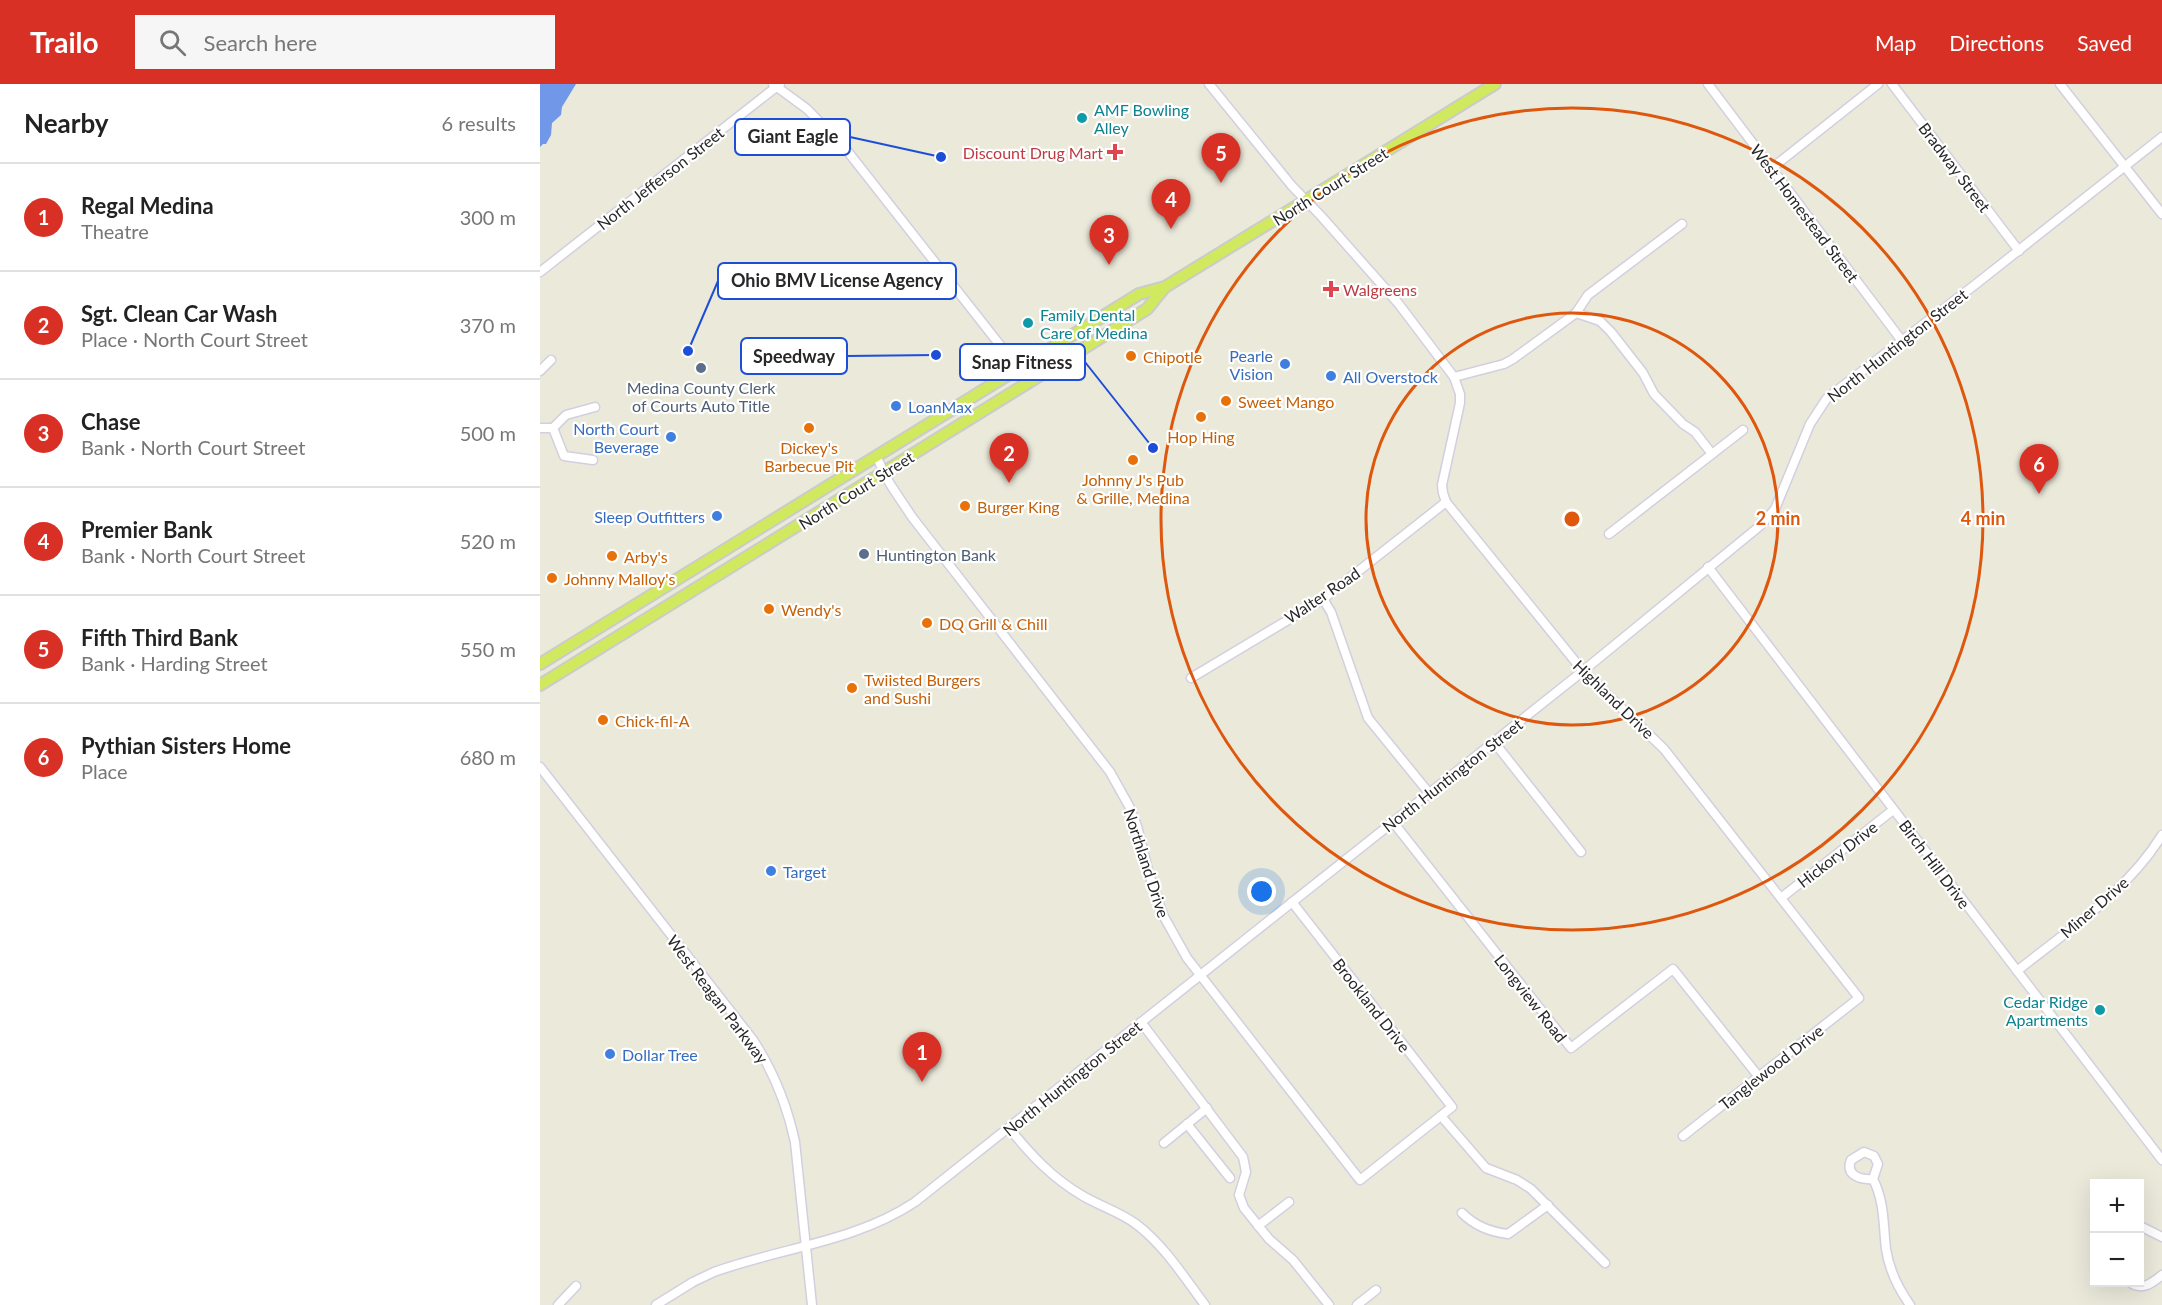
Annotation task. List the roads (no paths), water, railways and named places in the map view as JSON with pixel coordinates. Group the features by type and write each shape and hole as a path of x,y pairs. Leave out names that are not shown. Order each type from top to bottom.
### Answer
{"main road":[{"name":"North Court Street","path":"540,664 1139,294 1165,287 1495,84"},
{"name":"North Court Street","path":"540,685 1147,309 1165,287"}],"street":[{"path":"1209,84 1305,201 1398,303 1454,377 1460,394 1442,485 1446,502"},
{"name":"West Homestead Street","path":"1708,84 1902,341"},
{"path":"1772,168 1878,84"},
{"name":"Bradway Street","path":"1892,84 2019,250"},
{"path":"2060,84 2162,214"},
{"path":"777,85 807,109 844,148 1018,368"},
{"name":"North Jefferson Street","path":"540,272 777,85"},
{"name":"North Huntington Street","path":"656,1305 714,1272 865,1228 897,1214 1009,1128 1583,671 1761,525 1775,509 1810,424 1827,398 2162,137"},
{"path":"1454,377 1504,364 1513,359 1576,312 1588,295 1682,224"},
{"path":"1576,312 1600,321 1611,332 1643,373 1654,394 1683,424 1695,432 1712,454"},
{"path":"540,371 551,360"},
{"path":"540,428 554,428 566,415 595,407"},
{"path":"554,428 564,456 593,460"},
{"path":"1609,534 1743,430"},
{"name":"Northland Drive","path":"876,456 912,517 1115,781 1137,826 1149,874 1163,915 1175,939 1200,975 1360,1180 1442,1116"},
{"name":"Walter Road","path":"1191,678 1323,599 1446,502"},
{"name":"Highland Drive","path":"1446,502 1583,671 1616,705 1657,741 1859,998"},
{"name":"Birch Hill Drive","path":"1708,567 2162,1160"},
{"path":"1323,599 1331,612 1368,718 1429,793"},
{"path":"1494,742 1581,852"},
{"name":"West Reagan Parkway","path":"540,767 764,1056 790,1119 795,1143 812,1305"},
{"name":"Hickory Drive","path":"1781,898 1893,810"},
{"name":"Longview Road","path":"1393,822 1571,1048 1673,969 1759,1077"},
{"name":"Miner Drive","path":"2017,971 2118,889 2142,863 2162,835"},
{"name":"Brookland Drive","path":"1292,902 1452,1107 1442,1116"},
{"name":"Tanglewood Drive","path":"1683,1136 1859,998"},
{"path":"1141,1022 1243,1157 1246,1172 1240,1189 1240,1201 1258,1226 1276,1247 1293,1260 1329,1305"},
{"path":"1164,1143 1207,1108"},
{"path":"1442,1116 1486,1168 1517,1180 1531,1190 1605,1263"},
{"path":"1187,1124 1230,1178"},
{"path":"1009,1128 1034,1158 1066,1185 1084,1197 1119,1213 1148,1234 1205,1305"},
{"path":"1873,1179 1882,1204 1889,1262 1894,1279 1910,1305"},
{"path":"1258,1226 1289,1202"},
{"path":"1462,1213 1486,1230 1508,1234 1548,1205"},
{"path":"2144,1228 2162,1237"},
{"path":"2144,1286 2162,1275"},
{"path":"558,1305 576,1286"},
{"path":"1357,1305 1376,1290"}],"water":[{"path":"540,84 576,84 562,107 561,115 552,123 551,135 546,144 540,147"}],"place":[{"name":"AMF Bowling Alley","path":"1082,118"},
{"name":"Discount Drug Mart","path":"1115,152"},
{"name":"Giant Eagle","path":"941,157"},
{"name":"Fifth Third Bank","path":"1221,183"},
{"name":"Premier Bank","path":"1171,229"},
{"name":"Chase","path":"1109,265"},
{"name":"Walgreens","path":"1331,289"},
{"name":"Family Dental Care of Medina","path":"1028,323"},
{"name":"Ohio BMV License Agency","path":"688,351"},
{"name":"Speedway","path":"936,355"},
{"name":"Chipotle","path":"1131,356"},
{"name":"Pearle Vision","path":"1285,364"},
{"name":"Medina County Clerk of Courts Auto Title","path":"701,368"},
{"name":"All Overstock","path":"1331,376"},
{"name":"Sweet Mango","path":"1226,401"},
{"name":"LoanMax","path":"896,406"},
{"name":"Hop Hing","path":"1201,417"},
{"name":"Dickey's Barbecue Pit","path":"809,428"},
{"name":"North Court Beverage","path":"671,437"},
{"name":"Snap Fitness","path":"1153,448"},
{"name":"Johnny J's Pub & Grille, Medina","path":"1133,460"},
{"name":"Sgt. Clean Car Wash","path":"1009,483"},
{"name":"Pythian Sisters Home","path":"2039,494"},
{"name":"Burger King","path":"965,506"},
{"name":"Sleep Outfitters","path":"717,516"},
{"name":"Huntington Bank","path":"864,554"},
{"name":"Arby's","path":"612,556"},
{"name":"Johnny Malloy's","path":"552,578"},
{"name":"Wendy's","path":"769,609"},
{"name":"DQ Grill & Chill","path":"927,623"},
{"name":"Twiisted Burgers and Sushi","path":"852,688"},
{"name":"Chick-fil-A","path":"603,720"},
{"name":"Target","path":"771,871"},
{"name":"Cedar Ridge Apartments","path":"2100,1010"},
{"name":"Dollar Tree","path":"610,1054"},
{"name":"Regal Medina","path":"922,1082"}]}
